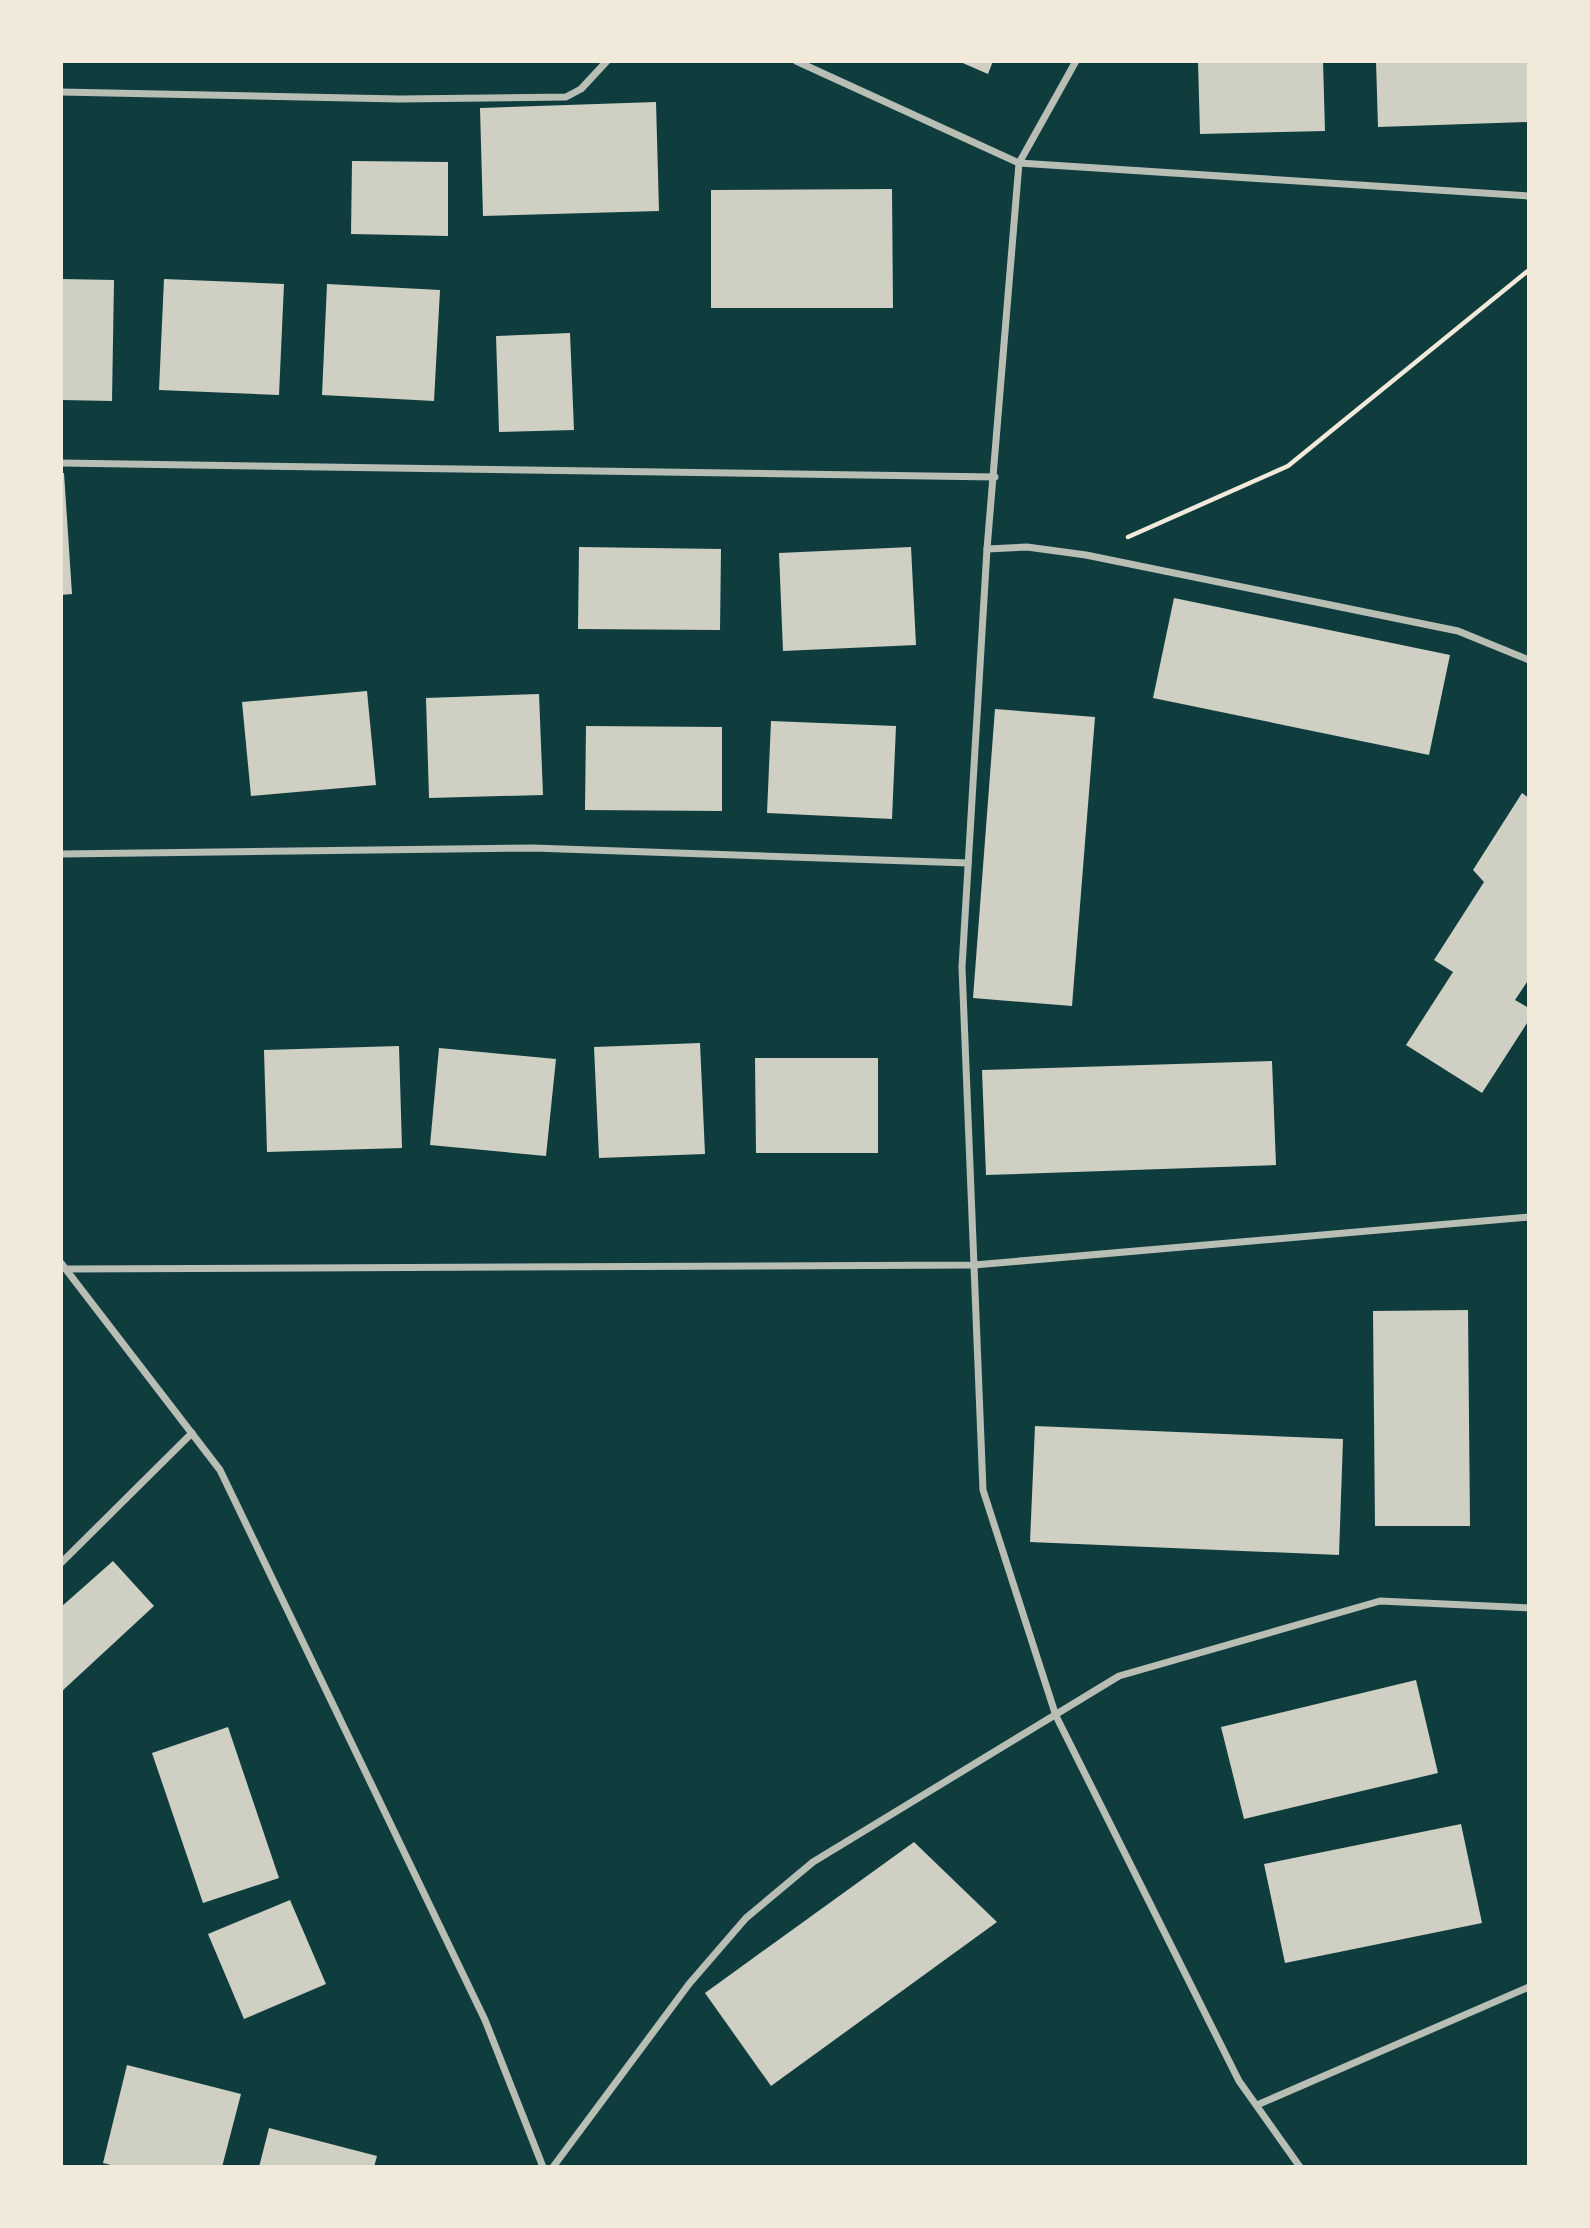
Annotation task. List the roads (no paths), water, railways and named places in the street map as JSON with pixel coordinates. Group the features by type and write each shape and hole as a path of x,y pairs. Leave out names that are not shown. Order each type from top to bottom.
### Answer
{"street":[{"path":"61,92 399,99 566,97 581,89 607,61"},
{"path":"796,61 1019,163 1529,196"},
{"path":"1076,61 1019,163 987,549 962,967 983,1490 1056,1716 1239,2081 1300,2167"},
{"path":"61,463 995,477"},
{"path":"987,549 1027,547 1086,555 1458,631 1529,660"},
{"path":"61,854 533,848 968,863"},
{"path":"64,1266 974,1265 1529,1217"},
{"path":"64,1266 220,1470 479,2007 543,2167"},
{"path":"61,1563 192,1433"},
{"path":"553,2167 689,1984 746,1918 813,1862 1119,1676 1380,1601 1529,1608"},
{"path":"1256,2105 1529,1987"}]}
